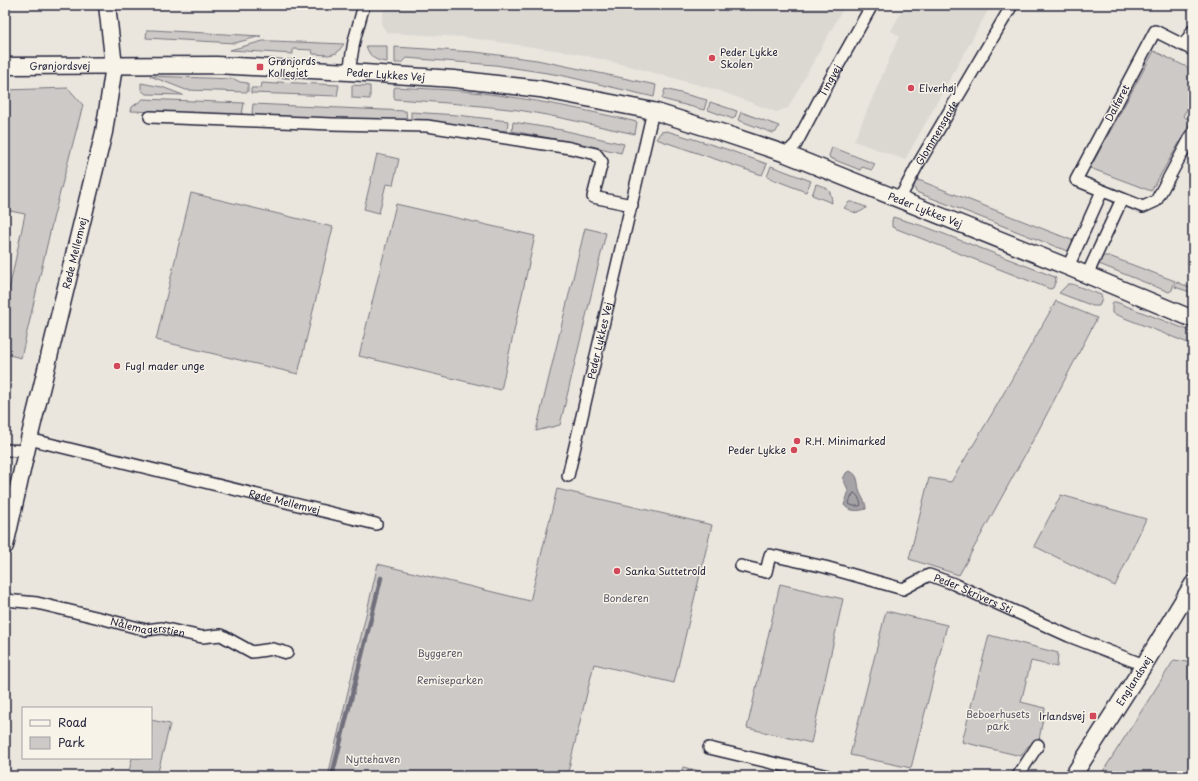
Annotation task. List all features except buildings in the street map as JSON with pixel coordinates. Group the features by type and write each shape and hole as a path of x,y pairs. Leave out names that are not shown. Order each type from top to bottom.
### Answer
{"street":[{"name":"Røde Mellemvej","path":"5,546 104,132 114,66 107,5"},
{"path":"349,72 354,41 364,5"},
{"name":"Tingvej","path":"786,154 796,144 872,5"},
{"name":"Glommensgade","path":"899,200 921,159 1012,5"},
{"name":"Dalføret","path":"1193,30 1189,48 1155,31 1076,180 1143,207 1156,201 1193,134"},
{"name":"Peder Lykkes Vej","path":"114,66 216,65 454,79 540,89 653,112 786,154 1088,275 1193,319"},
{"name":"Grønjordsvej","path":"5,66 114,66"},
{"name":"Peder Lykkes Vej","path":"568,476 653,112"},
{"path":"150,117 427,126 570,148 596,154 602,162 593,197 632,205"},
{"path":"1068,267 1102,191"},
{"path":"1088,275 1122,199"},
{"name":"Røde Mellemvej","path":"28,445 376,524"},
{"path":"5,450 28,445"},
{"name":"Peder Skrivers Sti","path":"741,566 766,572 770,555 832,569 902,589 929,575 954,584 1069,636 1144,665"},
{"name":"Englandsvej","path":"1073,776 1144,665 1193,584"},
{"name":"Nålemagerstien","path":"5,600 37,603 146,630 162,628 202,637 221,635 252,652 273,650 287,653"},
{"path":"1018,776 1038,745"},
{"path":"709,748 828,776"}],"shaded area":[{"name":"Peder Lykke Skolen","path":"385,5 845,5 788,108 776,112 720,91 629,66 574,53 462,37 387,33 381,24"},
{"name":"Elverhøj","path":"905,5 991,5 905,160 854,141 899,36 891,31"}],"green space":[{"path":"147,30 261,36 235,43 146,38"},
{"path":"263,41 344,44 337,53 329,55 313,54 312,50 293,49 293,54 230,50"},
{"path":"366,46 387,46 387,62 379,61 374,58 369,53"},
{"path":"395,47 475,52 537,60 656,85 654,97 560,75 495,65 406,58 401,63 395,63"},
{"path":"1154,51 1193,70 1193,98 1183,116 1192,121 1151,191 1090,168"},
{"path":"150,76 234,79 240,82 248,83 248,92 186,90"},
{"path":"277,82 339,85 337,96 251,93 251,88 261,88 262,83 277,84"},
{"path":"141,83 162,87 183,95 146,94 141,90"},
{"path":"352,85 370,86 370,99 352,98"},
{"path":"395,87 470,92 520,98 559,105 637,122 635,134 518,110 395,99"},
{"path":"68,88 83,105 53,219 21,358 5,354 5,309 25,214 5,210 5,90"},
{"path":"665,89 707,100 704,110 662,99"},
{"path":"143,99 244,103 242,115 131,111 132,107"},
{"path":"710,102 737,111 735,117 733,119 708,110"},
{"path":"253,104 406,111 407,122 256,116 252,113"},
{"path":"411,112 457,115 508,121 507,131 411,121"},
{"path":"741,112 779,126 776,132 773,133 738,120"},
{"path":"513,122 562,130 624,144 621,153 512,131"},
{"path":"667,131 726,149 767,164 762,175 656,139 661,132"},
{"path":"832,147 875,164 872,170 862,167 860,170 830,158 829,156"},
{"path":"377,154 399,159 393,185 386,184 379,213 364,209"},
{"path":"771,166 811,181 806,192 767,177"},
{"path":"916,180 1074,241 1071,248 1067,251 916,192 914,187"},
{"path":"816,184 830,192 832,203 812,195"},
{"path":"191,193 333,227 298,374 156,340"},
{"path":"849,202 866,208 857,213 853,212 844,208"},
{"path":"396,204 535,236 501,390 359,356"},
{"path":"893,217 926,227 1055,277 1056,280 1053,288 1050,289 892,227"},
{"path":"585,228 606,233 560,425 536,431"},
{"path":"1100,256 1109,256 1175,281 1172,290 1169,292 1099,264"},
{"path":"1177,282 1193,289 1193,301 1191,300 1192,298 1188,297 1190,292 1175,287"},
{"path":"1068,284 1072,284 1101,295 1102,298 1099,306 1093,306 1059,293"},
{"path":"1056,301 1097,318 1038,431 959,575 909,559 929,478 951,482 993,412"},
{"path":"1113,302 1193,332 1193,345 1112,313"},
{"name":"Remiseparken","path":"557,489 712,525 674,683 594,664 567,776 328,776 378,564 530,601"},
{"path":"1061,495 1146,519 1115,586 1034,546"},
{"path":"780,584 843,599 811,743 747,728"},
{"path":"886,611 947,625 911,768 850,755"},
{"name":"Beboerhusets park","path":"989,635 1058,653 1057,667 1031,661 1021,702 1045,708 1038,745 1028,746 1021,756 962,742"},
{"path":"1174,660 1193,663 1193,776 1100,776"},
{"path":"152,720 170,724 157,776 128,776 132,759 152,759"},
{"path":"683,767 720,776 680,776"}],"water":[{"path":"849,471 853,472 857,477 860,493 866,509 851,510 844,505 848,492 843,479"}],"waterway":[{"path":"332,776 381,578"}],"place":[{"name":"Peder Lykke Skolen","path":"712,58"},
{"name":"Grønjords Kollegiet","path":"260,67"},
{"name":"Elverhøj","path":"911,88"},
{"name":"Fugl mader unge","path":"117,366"},
{"name":"R.H. Minimarked","path":"797,441"},
{"name":"Peder Lykke","path":"794,450"},
{"name":"Sanka Suttetrold","path":"617,571"},
{"name":"Irlandsvej","path":"1093,716"}],"park label":[{"name":"Bonderen","path":"626,598"},
{"name":"Byggeren","path":"440,653"},
{"name":"Nyttehaven","path":"373,759"}]}
